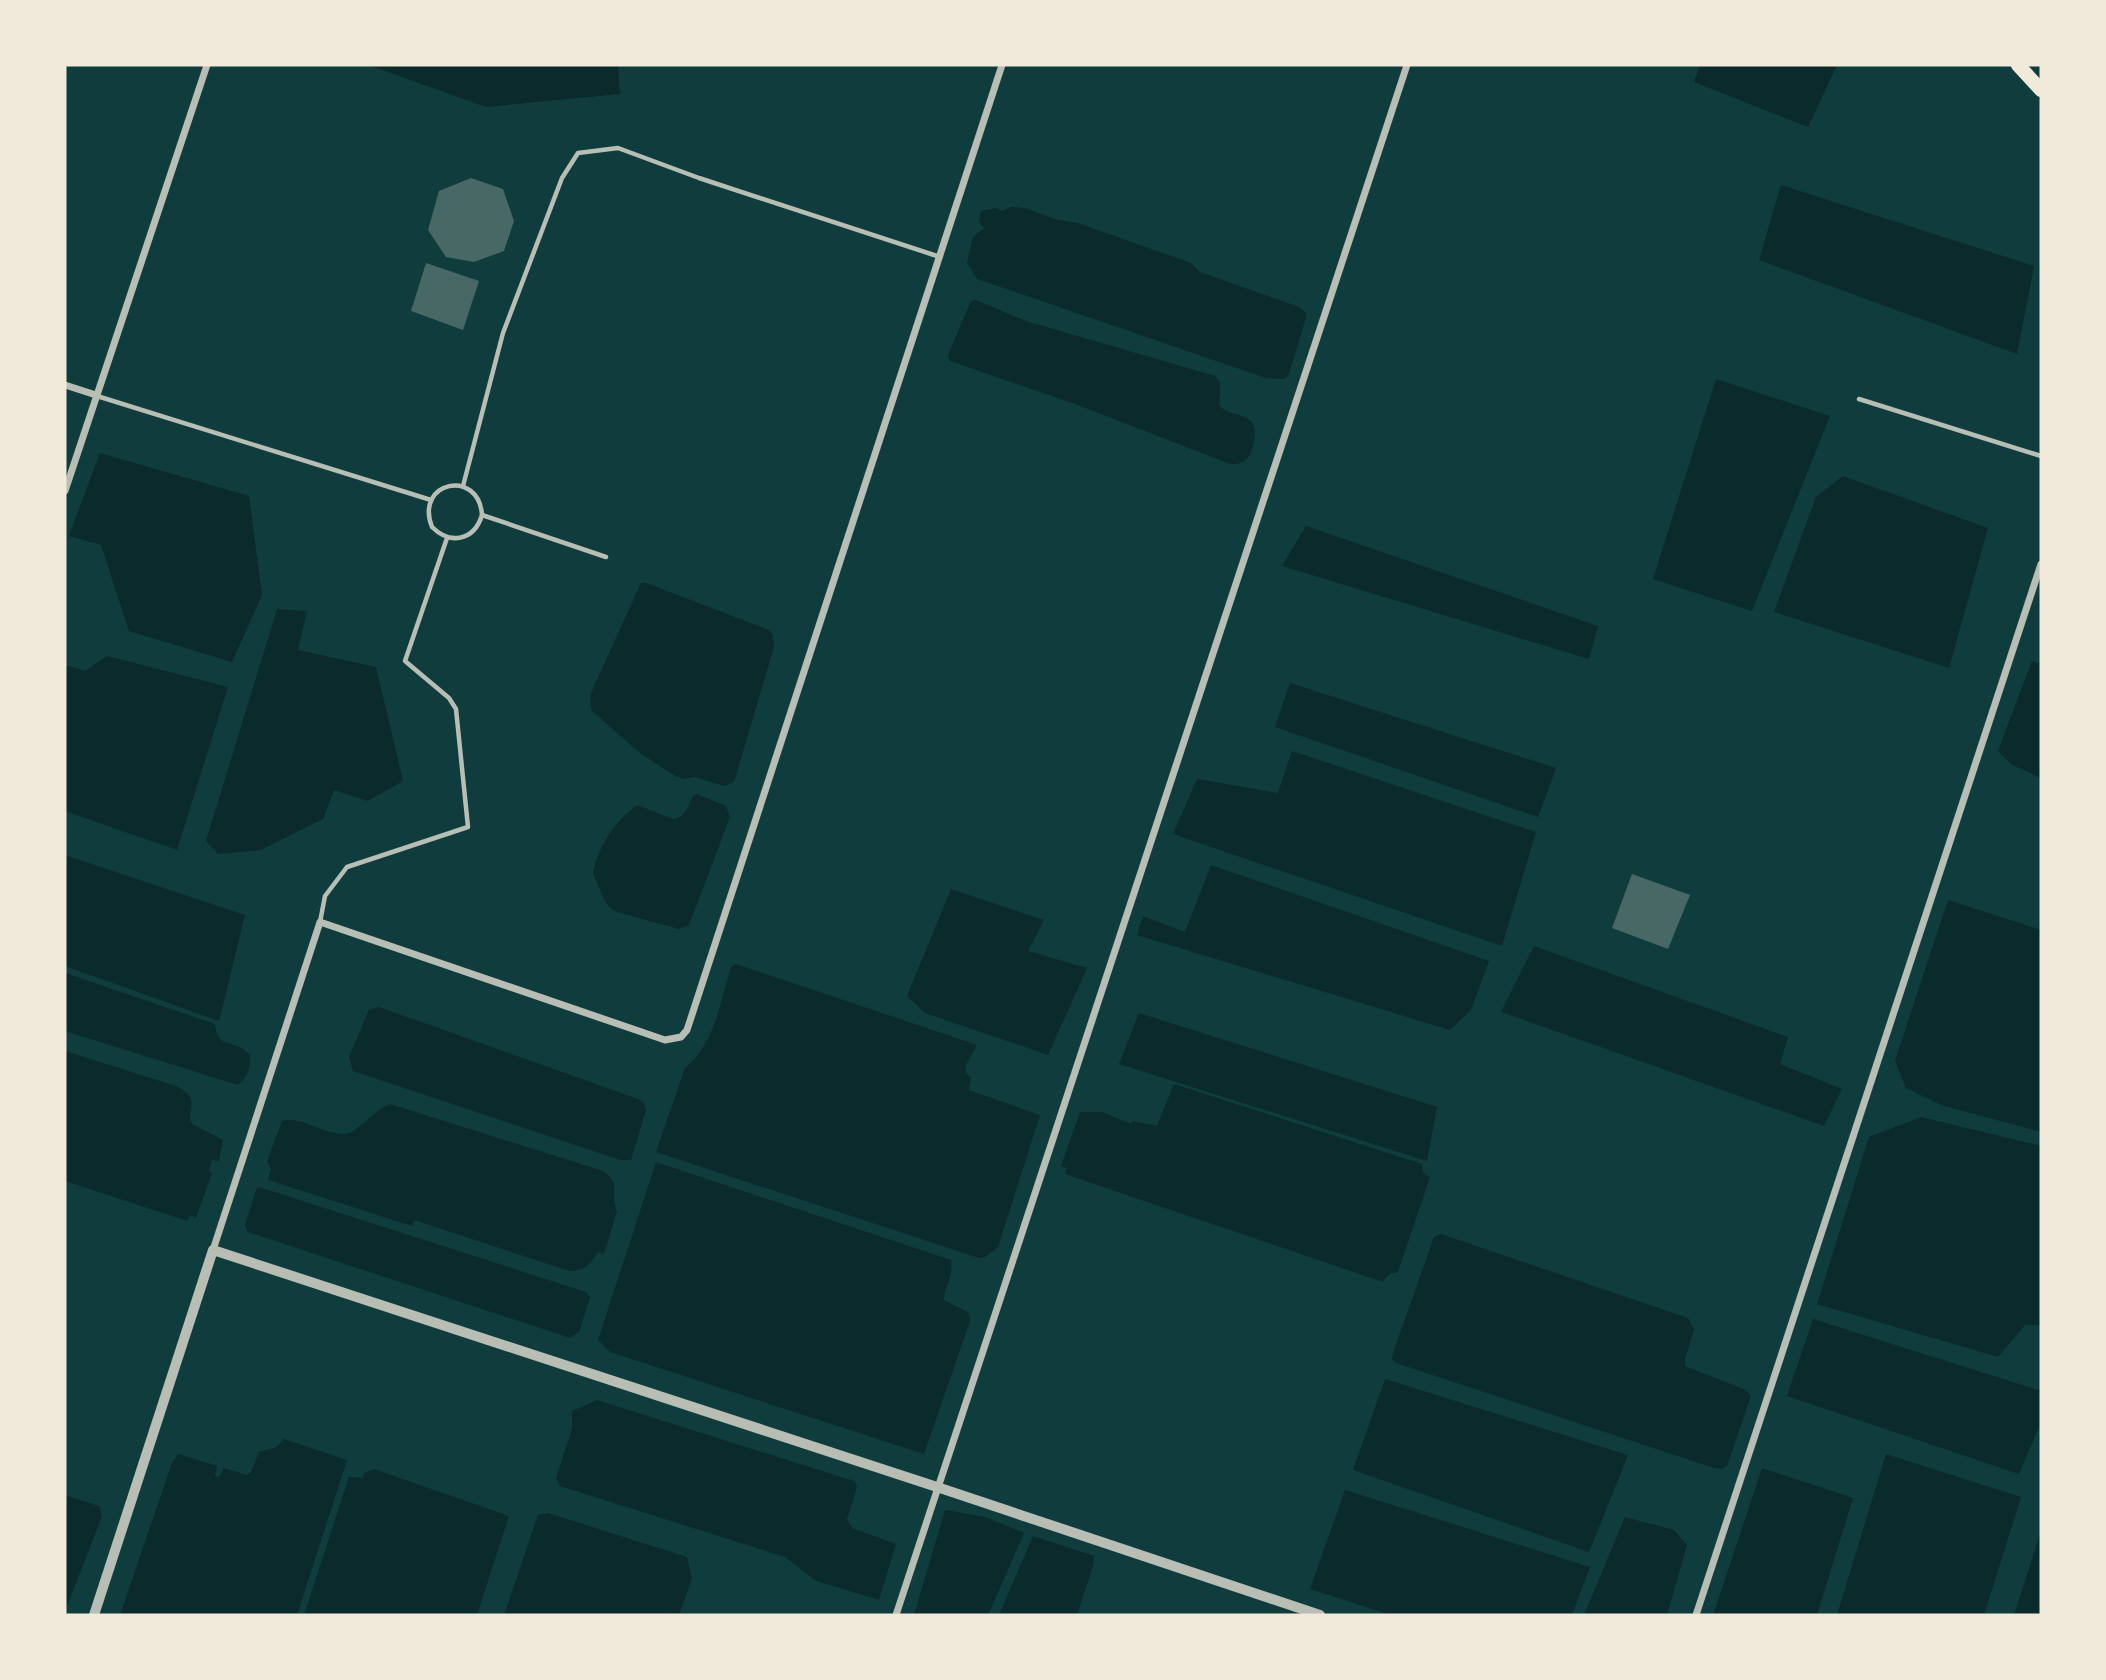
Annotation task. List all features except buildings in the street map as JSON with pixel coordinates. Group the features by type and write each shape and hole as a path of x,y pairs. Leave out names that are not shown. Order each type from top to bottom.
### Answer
{"main road":[{"path":"2018,65 2041,90"}],"street":[{"path":"65,491 207,65"},
{"path":"94,1615 320,922 665,1040 681,1037 687,1030 1002,65"},
{"path":"896,1615 1407,65"},
{"path":"65,386 96,396"},
{"path":"1696,1615 2041,564"},
{"path":"213,1250 1320,1615"}],"lane":[{"path":"463,486 503,333 562,178 578,153 618,148 699,178 940,257"},
{"path":"96,396 431,500"},
{"path":"1859,399 2041,456"},
{"path":"463,486 478,497 482,515 480,524 466,537 447,538 432,527 428,509 436,492 444,487 463,486"},
{"path":"482,515 606,556"},
{"path":"320,922 325,897 347,867 468,827 456,709 449,698 405,661 447,538"}],"water":[{"path":"368,65 618,65 620,94 486,107"},
{"path":"1700,65 1837,65 1808,127 1694,82"},
{"path":"1781,185 2034,266 2017,354 1759,260"},
{"path":"1011,207 1025,208 1058,220 1078,223 1191,263 1200,272 1299,307 1306,313 1306,318 1289,374 1284,379 1266,378 977,279 967,263 973,237 984,228 979,222 981,211 995,208 1002,211"},
{"path":"976,300 1026,321 1215,376 1220,387 1220,406 1247,418 1255,429 1249,456 1244,462 1230,464 1078,405 950,361 948,355 971,301"},
{"path":"1716,379 1830,416 1752,611 1653,579"},
{"path":"100,453 249,496 262,595 232,662 129,631 101,545 69,536"},
{"path":"1843,476 1988,528 1949,668 1774,612 1816,497"},
{"path":"1306,526 1598,626 1589,659 1282,566"},
{"path":"641,583 769,630 773,635 774,647 734,782 724,786 695,777 684,779 675,776 640,753 592,711 591,693"},
{"path":"277,609 307,611 298,650 376,667 403,781 368,801 334,790 323,819 261,850 218,854 206,841"},
{"path":"107,656 228,687 177,850 65,811 65,665 85,671"},
{"path":"2032,661 2041,664 2041,778 2012,765 1998,751"},
{"path":"1290,683 1556,768 1538,817 1275,727"},
{"path":"1292,751 1536,832 1502,946 1173,834 1197,779 1278,793"},
{"path":"697,794 726,806 730,817 689,925 679,929 610,908 593,874 603,844 615,826 638,805 673,819 677,818"},
{"path":"65,855 245,915 219,1021 65,966"},
{"path":"1211,865 1489,961 1471,1010 1450,1030 1137,935 1143,916 1185,932"},
{"path":"951,889 1044,920 1028,951 1087,968 1048,1055 925,1013 907,996"},
{"path":"1948,900 2041,930 2041,1132 1941,1105 1906,1088 1895,1061"},
{"path":"1534,946 1788,1037 1780,1064 1842,1089 1824,1126 1501,1012"},
{"path":"736,964 977,1045 966,1065 966,1073 971,1077 969,1090 1040,1115 998,1247 985,1257 979,1258 656,1152 685,1068 710,1035 731,967"},
{"path":"65,973 215,1024 219,1038 250,1055 246,1075 238,1085 65,1031"},
{"path":"379,1007 638,1099 644,1103 646,1110 631,1160 620,1160 353,1071 349,1057 369,1010"},
{"path":"1139,1013 1437,1107 1427,1161 1119,1064"},
{"path":"65,1051 176,1086 187,1093 192,1104 190,1121 223,1140 219,1161 212,1160 209,1171 212,1173 196,1218 190,1215 187,1221 65,1181"},
{"path":"1174,1084 1422,1164 1423,1172 1430,1177 1398,1272 1389,1275 1383,1282 1065,1174 1067,1168 1061,1166 1080,1112 1102,1112 1131,1124 1132,1121 1157,1126"},
{"path":"390,1104 603,1171 614,1185 617,1211 604,1254 598,1252 586,1266 569,1271 414,1220 412,1226 268,1180 271,1169 267,1161 282,1121 297,1121 343,1134 354,1130"},
{"path":"1921,1117 2041,1146 2041,1325 2025,1325 1998,1357 1817,1304 1869,1137"},
{"path":"656,1162 951,1260 944,1300 969,1313 970,1321 924,1454 610,1352 598,1340"},
{"path":"259,1187 586,1292 590,1298 579,1332 570,1338 248,1232 245,1225"},
{"path":"1441,1234 1688,1318 1694,1330 1685,1366 1746,1390 1751,1396 1727,1466 1714,1468 1396,1363 1392,1359 1393,1353 1434,1237"},
{"path":"1813,1319 2041,1391 2041,1422 2019,1474 1787,1396"},
{"path":"1385,1379 1628,1455 1589,1552 1353,1470"},
{"path":"597,1400 854,1481 857,1487 847,1519 852,1528 896,1544 879,1600 816,1581 785,1557 560,1486 556,1478 572,1429 572,1411"},
{"path":"284,1439 347,1460 297,1615 120,1615 172,1463 178,1454 217,1466 215,1476 219,1477 224,1468 247,1475 251,1472 259,1452 277,1447"},
{"path":"1886,1454 2021,1497 1984,1615 1837,1615"},
{"path":"1762,1468 1853,1498 1817,1615 1713,1615"},
{"path":"374,1469 509,1516 477,1615 304,1615 349,1477 363,1478 364,1473"},
{"path":"1345,1490 1590,1567 1572,1615 1391,1615 1310,1589"},
{"path":"65,1495 99,1506 102,1516 65,1606"},
{"path":"945,1510 985,1517 1024,1533 988,1615 914,1615"},
{"path":"548,1513 687,1557 692,1579 679,1615 504,1615 538,1515"},
{"path":"1625,1517 1674,1530 1687,1545 1667,1615 1584,1615"},
{"path":"2041,1531 2041,1615 2014,1615"},
{"path":"1033,1536 1094,1556 1077,1615 999,1615"}]}
